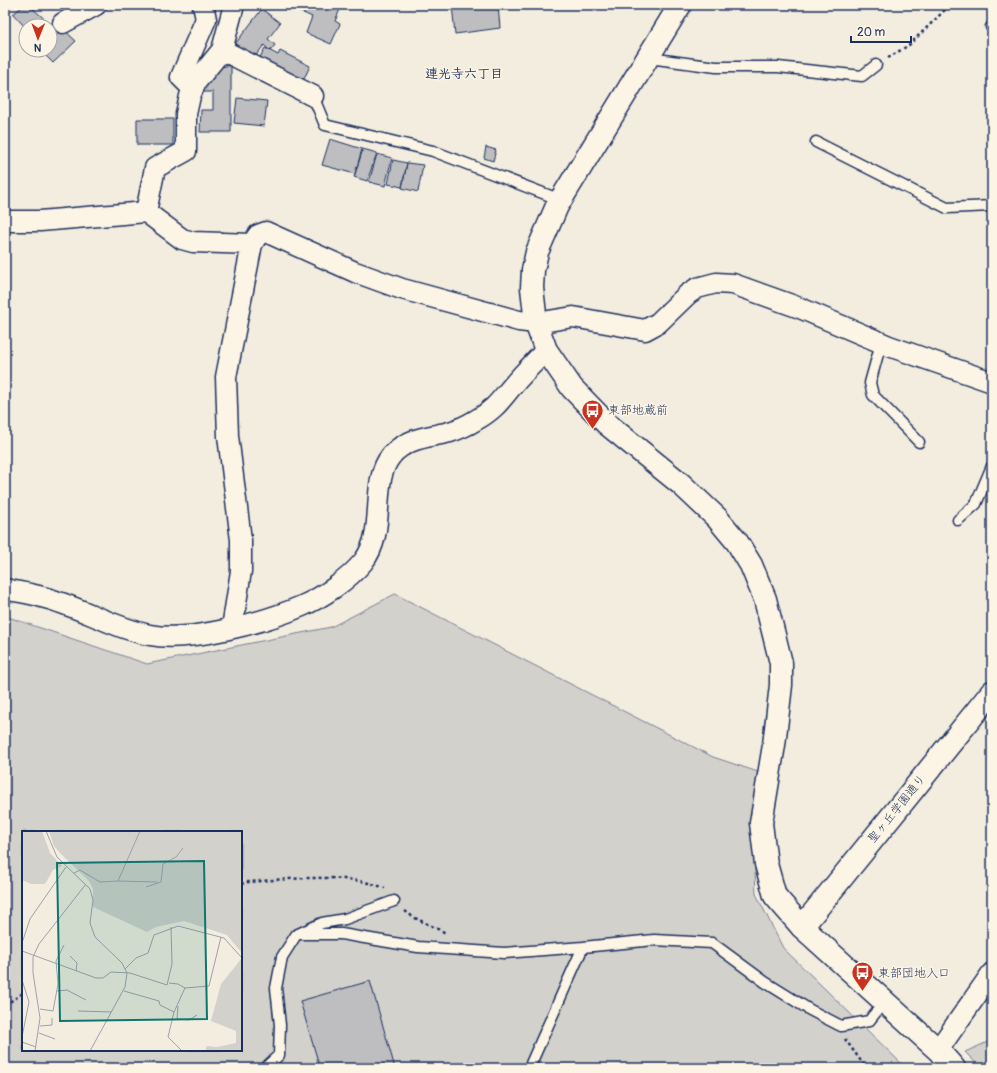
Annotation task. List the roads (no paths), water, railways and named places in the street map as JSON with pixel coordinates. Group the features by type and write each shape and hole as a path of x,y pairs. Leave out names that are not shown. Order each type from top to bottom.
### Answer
{"main road":[{"path":"680,5 548,223 534,264 532,288 536,323 546,350 572,388 607,424 681,484 717,518 737,542 751,565 765,599 781,663 781,685 774,746 761,822 766,864 775,896 802,927 938,1050 954,1068"},
{"name":"聖ヶ丘学園通り","path":"802,927 992,692"}],"street":[{"path":"63,23 96,5"},
{"path":"193,90 181,77 206,19 203,5"},
{"path":"146,212 155,168 186,151 186,114 193,90 196,82 222,50 234,5"},
{"path":"222,50 313,96"},
{"path":"5,221 40,221 146,212 182,239 252,244"},
{"path":"232,628 241,571 241,540 228,436 226,377 252,244 258,235 266,232 355,272 402,289 519,321 536,323 573,317 645,330 658,324 688,294 697,288 716,283 746,288 800,308 881,343 992,382"},
{"path":"5,589 43,597 139,633 152,636 187,636 232,628 275,617 303,606 334,587 363,561 374,539 384,466 391,456 402,446 421,438 452,431 476,420 498,405 514,384 546,350"},
{"path":"938,1050 992,973"}],"lane":[{"path":"649,58 716,67 778,67 862,76 876,65"},
{"path":"313,96 325,125 432,151 561,200"},
{"path":"816,142 947,208 992,206"},
{"path":"881,343 870,383 873,395 919,442"},
{"path":"958,520 976,504 992,466"},
{"path":"265,1068 279,1055 280,1025 276,988 282,958 296,936 322,923 345,919 394,901"},
{"path":"300,934 341,934 418,947 504,953 583,948 654,940 712,943 765,982 810,1010 841,1026 869,1021 884,1002"},
{"path":"529,1068 583,948"}],"place":[{"name":"東部地蔵前","path":"592,430"},
{"name":"東部団地入口","path":"862,992"}],"district":[{"name":"連光寺六丁目","path":"464,74"}]}
